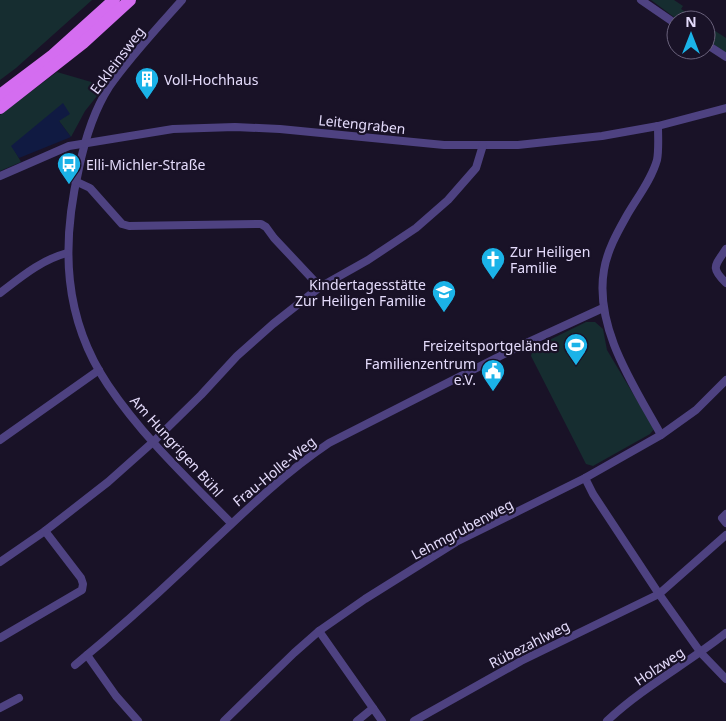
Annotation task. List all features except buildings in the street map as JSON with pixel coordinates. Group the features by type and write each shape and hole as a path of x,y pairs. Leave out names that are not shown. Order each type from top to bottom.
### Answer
{"main road":[{"path":"0,95 53,54 114,0"},
{"path":"0,108 84,43 130,0"}],"street":[{"name":"Eckleinsweg","path":"84,143 92,118 110,87 182,0"},
{"path":"641,0 666,17"},
{"name":"Leitengraben","path":"0,176 69,146 173,129 235,127 280,129 444,145 518,145 602,136 658,126 726,108"},
{"path":"658,126 657,160 611,247 604,268 602,290 603,308 620,361 661,435"},
{"name":"Am Hungrigen Bühl","path":"84,143 68,224 67,253 69,279 78,321 87,346 99,370 123,406 153,442 231,524"},
{"path":"0,562 45,531 108,482 153,442 237,356 272,324 320,287 368,260 416,228 448,200 476,168 483,145"},
{"path":"75,181 90,188 122,224 147,226 261,224 266,227 320,287"},
{"path":"726,248 716,264 716,269 717,273 726,282"},
{"path":"0,294 40,263 52,256 67,253"},
{"name":"Frau-Holle-Weg","path":"75,665 166,586 231,524 308,457 329,443 520,346 603,308"},
{"path":"0,440 99,370"},
{"name":"Lehmgrubenweg","path":"224,721 319,631 365,599 456,542 585,478 661,435 696,410 726,380"},
{"path":"585,478 593,494 700,653 726,679"},
{"path":"726,514 722,518 726,523"},
{"path":"0,638 82,590 81,578 45,531"},
{"name":"Rübezahlweg","path":"414,721 521,661 659,594 726,535"},
{"path":"319,631 382,721"},
{"name":"Holzweg","path":"607,721 621,708 726,633"},
{"path":"87,655 116,696 138,721"},
{"path":"0,708 19,698"},
{"path":"357,721 373,708"}],"green space":[{"path":"0,0 92,0 0,80"},
{"path":"651,0 674,0 683,6 681,9 683,10 666,11"},
{"path":"716,32 726,38 726,53 716,46"},
{"path":"57,72 105,86 85,111 71,137 59,121 12,146 21,162 0,171 0,115"},
{"path":"586,322 595,322 603,329 607,350 654,429 650,434 593,466 586,464 531,356 533,348"}],"water":[{"path":"63,103 70,114 59,121 71,137 19,158 11,146"}],"place":[{"name":"Voll-Hochhaus","path":"147,100"},
{"name":"Elli-Michler-Straße","path":"69,185"},
{"name":"Zur Heiligen Familie","path":"493,280"},
{"name":"Kindertagesstätte Zur Heiligen Familie","path":"444,313"},
{"name":"Freizeitsportgelände","path":"576,366"},
{"name":"Familienzentrum e.V.","path":"493,392"}]}
